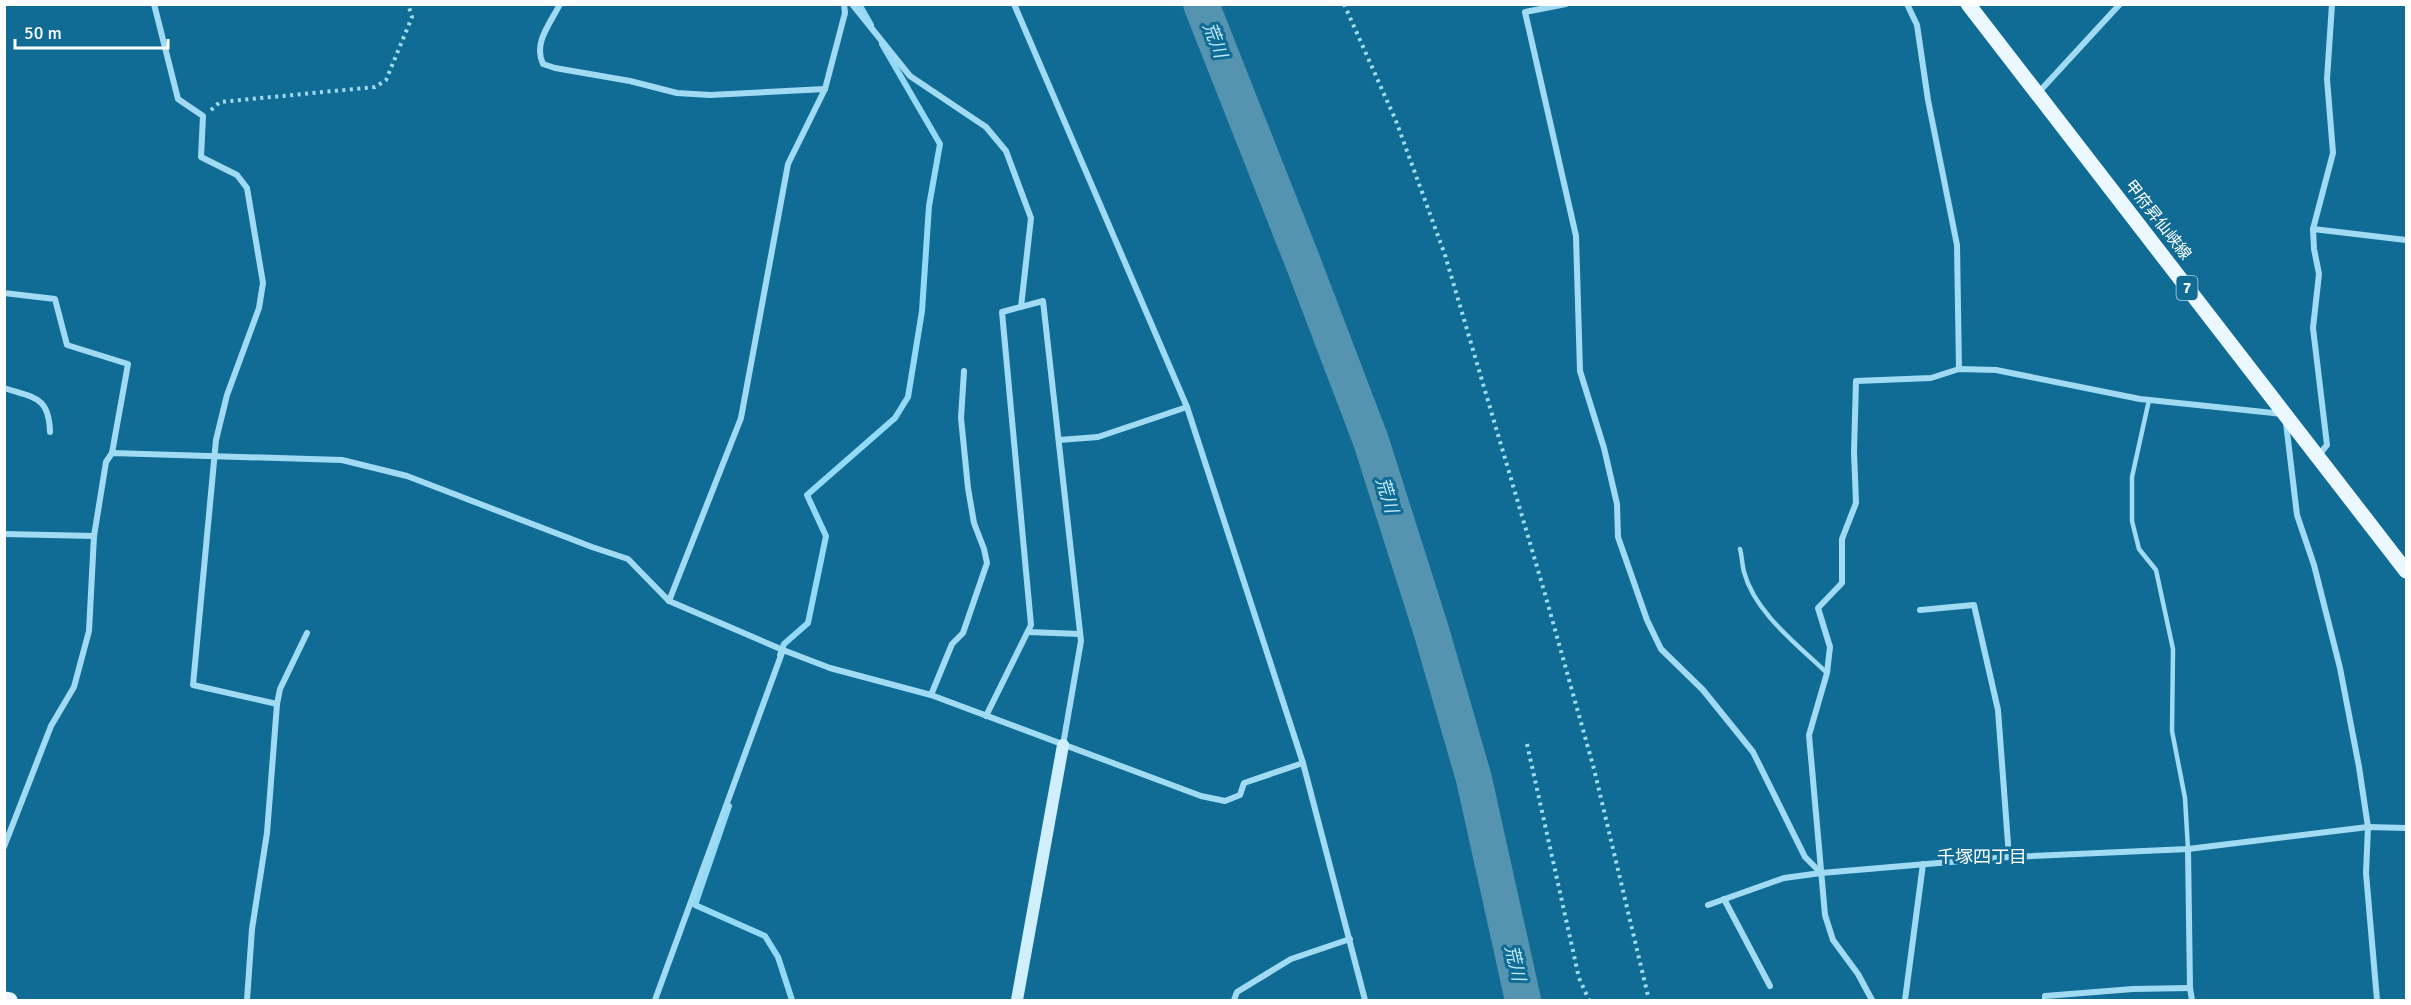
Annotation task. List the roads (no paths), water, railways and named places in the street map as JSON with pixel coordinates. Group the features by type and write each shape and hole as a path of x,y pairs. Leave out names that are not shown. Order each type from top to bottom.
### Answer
{"main road":[{"name":"甲府昇仙峡線","path":"1968,4 2406,571"},
{"path":"4,999 10,1000"}],"street":[{"path":"154,4 178,99 203,116 201,157 237,176 247,188 263,283 259,308 227,395 216,440 193,685 277,704"},
{"path":"560,4 539,42 538,54 543,64 555,68 630,81 677,93 710,95 825,89"},
{"path":"669,601 741,418 788,164 825,89 845,13 844,4"},
{"path":"852,4 910,76 986,127 1006,151 1031,218 1022,307"},
{"path":"1014,4 1187,407 1303,763 1365,1000"},
{"path":"1566,4 1525,12 1576,236 1581,372 1604,448 1617,504 1618,537 1647,620 1661,649 1703,690 1753,752 1805,857 1821,873"},
{"path":"1907,4 1917,25 1928,100 1957,245 1959,369"},
{"path":"2037,94 2120,4"},
{"path":"2318,457 2327,445 2313,328 2319,274 2313,249 2313,229 2333,153 2327,79 2332,4"},
{"path":"2313,229 2406,240"},
{"path":"4,292 55,298 67,345 128,364 112,453 106,462 94,536 88,631 74,687 51,726 4,847"},
{"path":"986,716 1031,625 1002,312 1043,301 1081,641 1017,1000"},
{"path":"1872,1000 1858,975 1833,940 1825,915 1809,735 1827,673 1830,647 1818,609 1842,582 1842,539 1856,503 1854,452 1856,381 1931,378 1959,369 1996,370 2149,400 2285,414 2297,515 2314,565 2340,668 2368,827 2366,873 2377,1000"},
{"path":"931,695 952,644 963,633 987,563 974,523 968,488 961,418 964,371"},
{"path":"4,388 37,398 50,414 50,432"},
{"path":"1059,440 1098,437 1187,407"},
{"path":"112,453 215,458 275,457 342,460 407,476 628,559 669,601 830,669 931,695 1201,796 1225,801 1240,795 1244,783 1303,763"},
{"path":"4,534 94,536"},
{"path":"1920,610 1974,605 1998,710 2009,857"},
{"path":"1028,632 1080,634"},
{"path":"247,1000 252,929 267,833 277,704 280,690 307,633"},
{"path":"655,1000 783,650"},
{"path":"1708,905 1784,878 1821,873 2009,857 2188,849 2368,827 2406,828"},
{"path":"2188,849 2192,1000"},
{"path":"1905,1000 1923,864"},
{"path":"1724,899 1770,986"},
{"path":"1234,1000 1237,992 1291,959 1350,939"},
{"path":"2045,1000 2045,996 2133,989 2190,988"}],"lane":[{"path":"2149,400 2132,477 2132,521 2139,549 2156,570 2173,649 2172,731 2185,798 2188,849"},
{"path":"1740,549 1744,573 1755,596 1774,621 1827,673"}],"waterway":[{"path":"859,4 871,25"},
{"name":"荒川","path":"1201,4 1371,441 1431,630 1474,779 1523,1000"},
{"path":"780,655 784,644 808,623 826,536 807,495 895,418 908,397 922,311 929,206 940,144 882,44"},
{"path":"729,806 695,905 765,936 778,957 792,1000"}],"district":[{"name":"千塚四丁目","path":"1982,857"}]}
